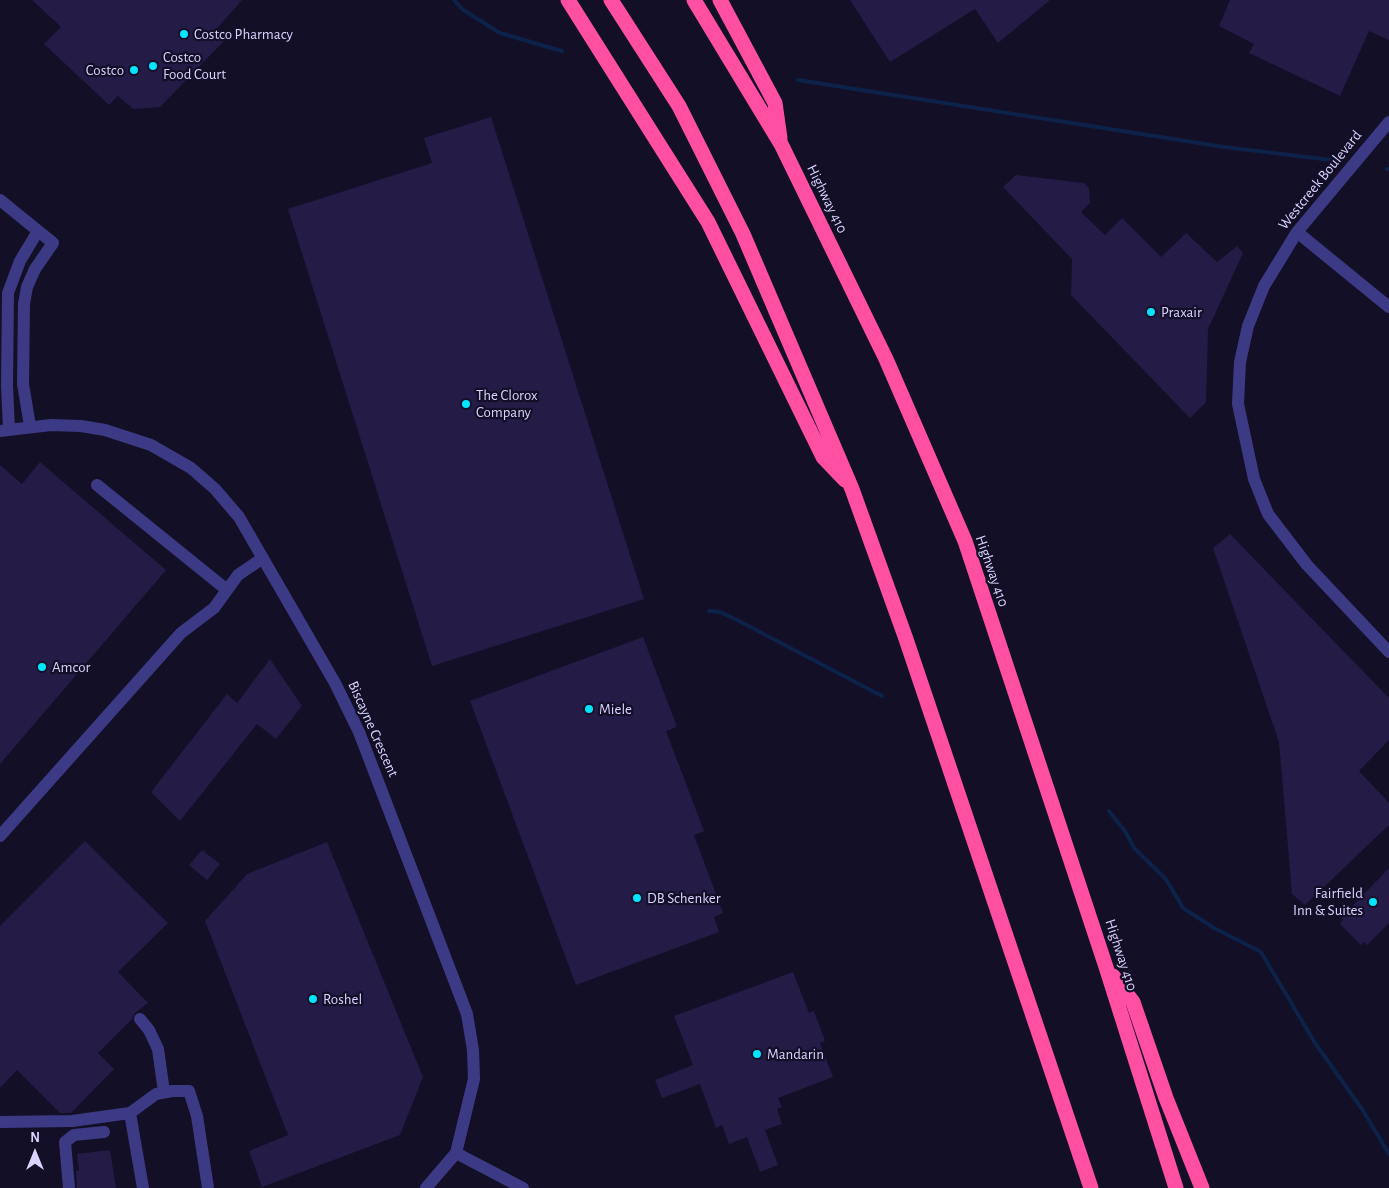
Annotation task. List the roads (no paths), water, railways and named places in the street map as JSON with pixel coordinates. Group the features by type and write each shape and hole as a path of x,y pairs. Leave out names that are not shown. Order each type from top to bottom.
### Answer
{"highway":[{"path":"568,0 708,222 823,457 852,489"},
{"path":"611,0 679,106 743,234 852,489 909,649 1091,1188"},
{"name":"Highway 410","path":"694,0 780,144 886,359 965,541 1106,967 1176,1188"},
{"path":"720,0 775,103 780,144"},
{"path":"1106,967 1133,1002 1166,1098 1202,1188"}],"street":[{"name":"Westcreek Boulevard","path":"1389,122 1297,232 1264,286 1248,326 1240,362 1239,396 1243,435 1254,479 1268,514 1307,565 1389,652"},
{"path":"0,200 54,243 35,269 27,287 24,304 23,384 30,426"},
{"path":"5,430 8,293 13,275 38,231"},
{"path":"1297,232 1389,307"},
{"name":"Biscayne Crescent","path":"5,430 30,426 81,426 105,430 151,445 191,468 215,488 238,517 348,707 467,1014 473,1050 474,1079 456,1153 426,1188"},
{"path":"97,485 227,590"},
{"path":"0,836 181,633 214,608 238,574 263,558"},
{"path":"140,1019 149,1030 158,1049 164,1092"},
{"path":"0,1122 72,1121 130,1113 156,1094 189,1091 198,1116 208,1188"},
{"path":"130,1113 143,1188"},
{"path":"69,1188 65,1142 74,1135 104,1132"},
{"path":"456,1153 523,1188"}],"waterway":[{"path":"454,0 462,9 500,33 562,51"},
{"path":"798,80 1224,147 1331,160"},
{"path":"709,611 720,612 739,621 882,696"},
{"path":"1109,811 1125,831 1134,848 1166,879 1183,908 1214,928 1261,952 1315,1043 1362,1109 1389,1154"}],"place":[{"name":"Costco Pharmacy","path":"184,34"},
{"name":"Costco Food Court","path":"153,66"},
{"name":"Costco","path":"134,70"},
{"name":"Praxair","path":"1151,312"},
{"name":"The Clorox Company","path":"466,404"},
{"name":"Amcor","path":"42,667"},
{"name":"Miele","path":"589,709"},
{"name":"DB Schenker","path":"637,898"},
{"name":"Fairfield Inn & Suites","path":"1373,902"},
{"name":"Roshel","path":"313,999"},
{"name":"Mandarin","path":"757,1054"}]}
